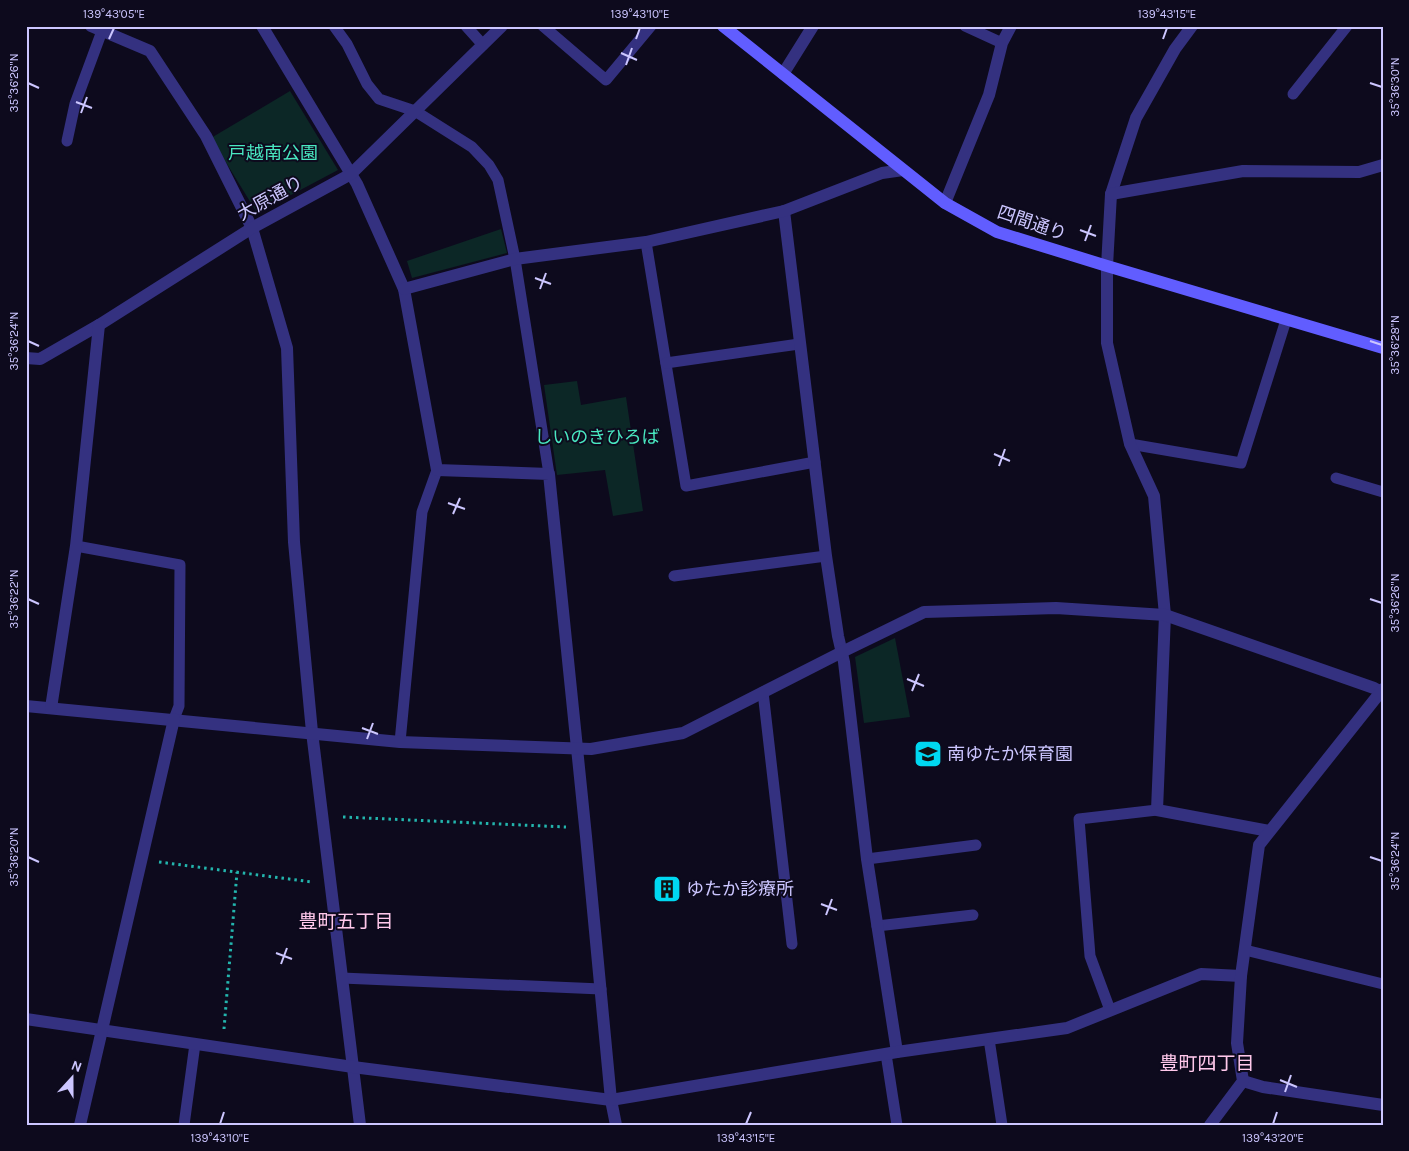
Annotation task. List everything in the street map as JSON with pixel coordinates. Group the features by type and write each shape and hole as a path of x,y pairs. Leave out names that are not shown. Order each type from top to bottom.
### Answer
{"street":[{"path":"262,26 351,174 404,290 437,470 549,474 578,749 611,1100 616,1125"},
{"name":"大原通り","path":"26,358 40,359 99,325 252,228 351,174 502,26"},
{"name":"四間通り","path":"723,26 945,203 997,232 1383,348"},
{"path":"783,74 813,26"},
{"path":"945,203 989,95 1002,43 1011,26"},
{"path":"1192,26 1175,49 1136,118 1111,194 1107,266 1107,343 1130,444 1154,496 1165,615 1157,810 1269,830"},
{"path":"96,29 150,51 206,136 252,228 287,348 294,542 312,732 360,1125"},
{"path":"1111,194 1243,171 1359,172 1383,165"},
{"path":"404,290 515,259 646,242 784,211 882,173 903,170"},
{"path":"784,211 826,556 842,652 877,926 891,1053"},
{"path":"51,708 76,546 99,325"},
{"path":"26,706 312,732 400,742 591,749 683,733 924,612 1056,608 1165,615 1382,691 1269,830 1259,846 1241,976 1237,1042 1244,1081"},
{"path":"80,1125 174,719"},
{"path":"26,1019 353,1067 611,1100 891,1053 1067,1028 1201,974 1241,976"},
{"path":"1244,1081 1263,1087 1383,1105"},
{"path":"1207,1124 1244,1081"}],"lane":[{"path":"334,26 347,44 367,84 380,99 416,111 472,147 489,165 498,180 515,259 549,474"},
{"path":"466,26 483,44"},
{"path":"544,26 606,80 650,26"},
{"path":"965,26 1002,43"},
{"path":"1293,94 1347,26"},
{"path":"67,141 75,104 96,29"},
{"path":"646,242 686,486 814,462"},
{"path":"1130,444 1241,463 1286,320"},
{"path":"666,363 799,344"},
{"path":"400,742 422,512 437,470"},
{"path":"1336,478 1383,492"},
{"path":"76,546 180,566 179,706 174,719"},
{"path":"674,576 826,556"},
{"path":"764,692 792,944"},
{"path":"1110,1010 1090,956 1079,819 1157,810"},
{"path":"867,859 976,845"},
{"path":"877,926 973,915"},
{"path":"1245,950 1382,981"},
{"path":"342,978 601,989"},
{"path":"990,1039 1002,1125"},
{"path":"184,1125 195,1044"},
{"path":"891,1053 897,1125"}],"path":[{"path":"323,816 584,828"},
{"path":"142,860 331,884"},
{"path":"223,1048 236,872"}],"green space":[{"name":"戸越南公園","path":"290,91 338,170 257,213 211,138"},
{"path":"501,229 507,253 412,278 407,261"},
{"name":"しいのきひろば","path":"577,381 581,405 626,397 643,511 613,516 605,470 557,475 544,385"},
{"path":"895,638 910,717 864,723 855,657"}],"place":[{"name":"南ゆたか保育園","path":"928,754"},
{"name":"ゆたか診療所","path":"667,889"}],"district":[{"name":"豊町五丁目","path":"346,921"},
{"name":"豊町四丁目","path":"1207,1063"}]}
